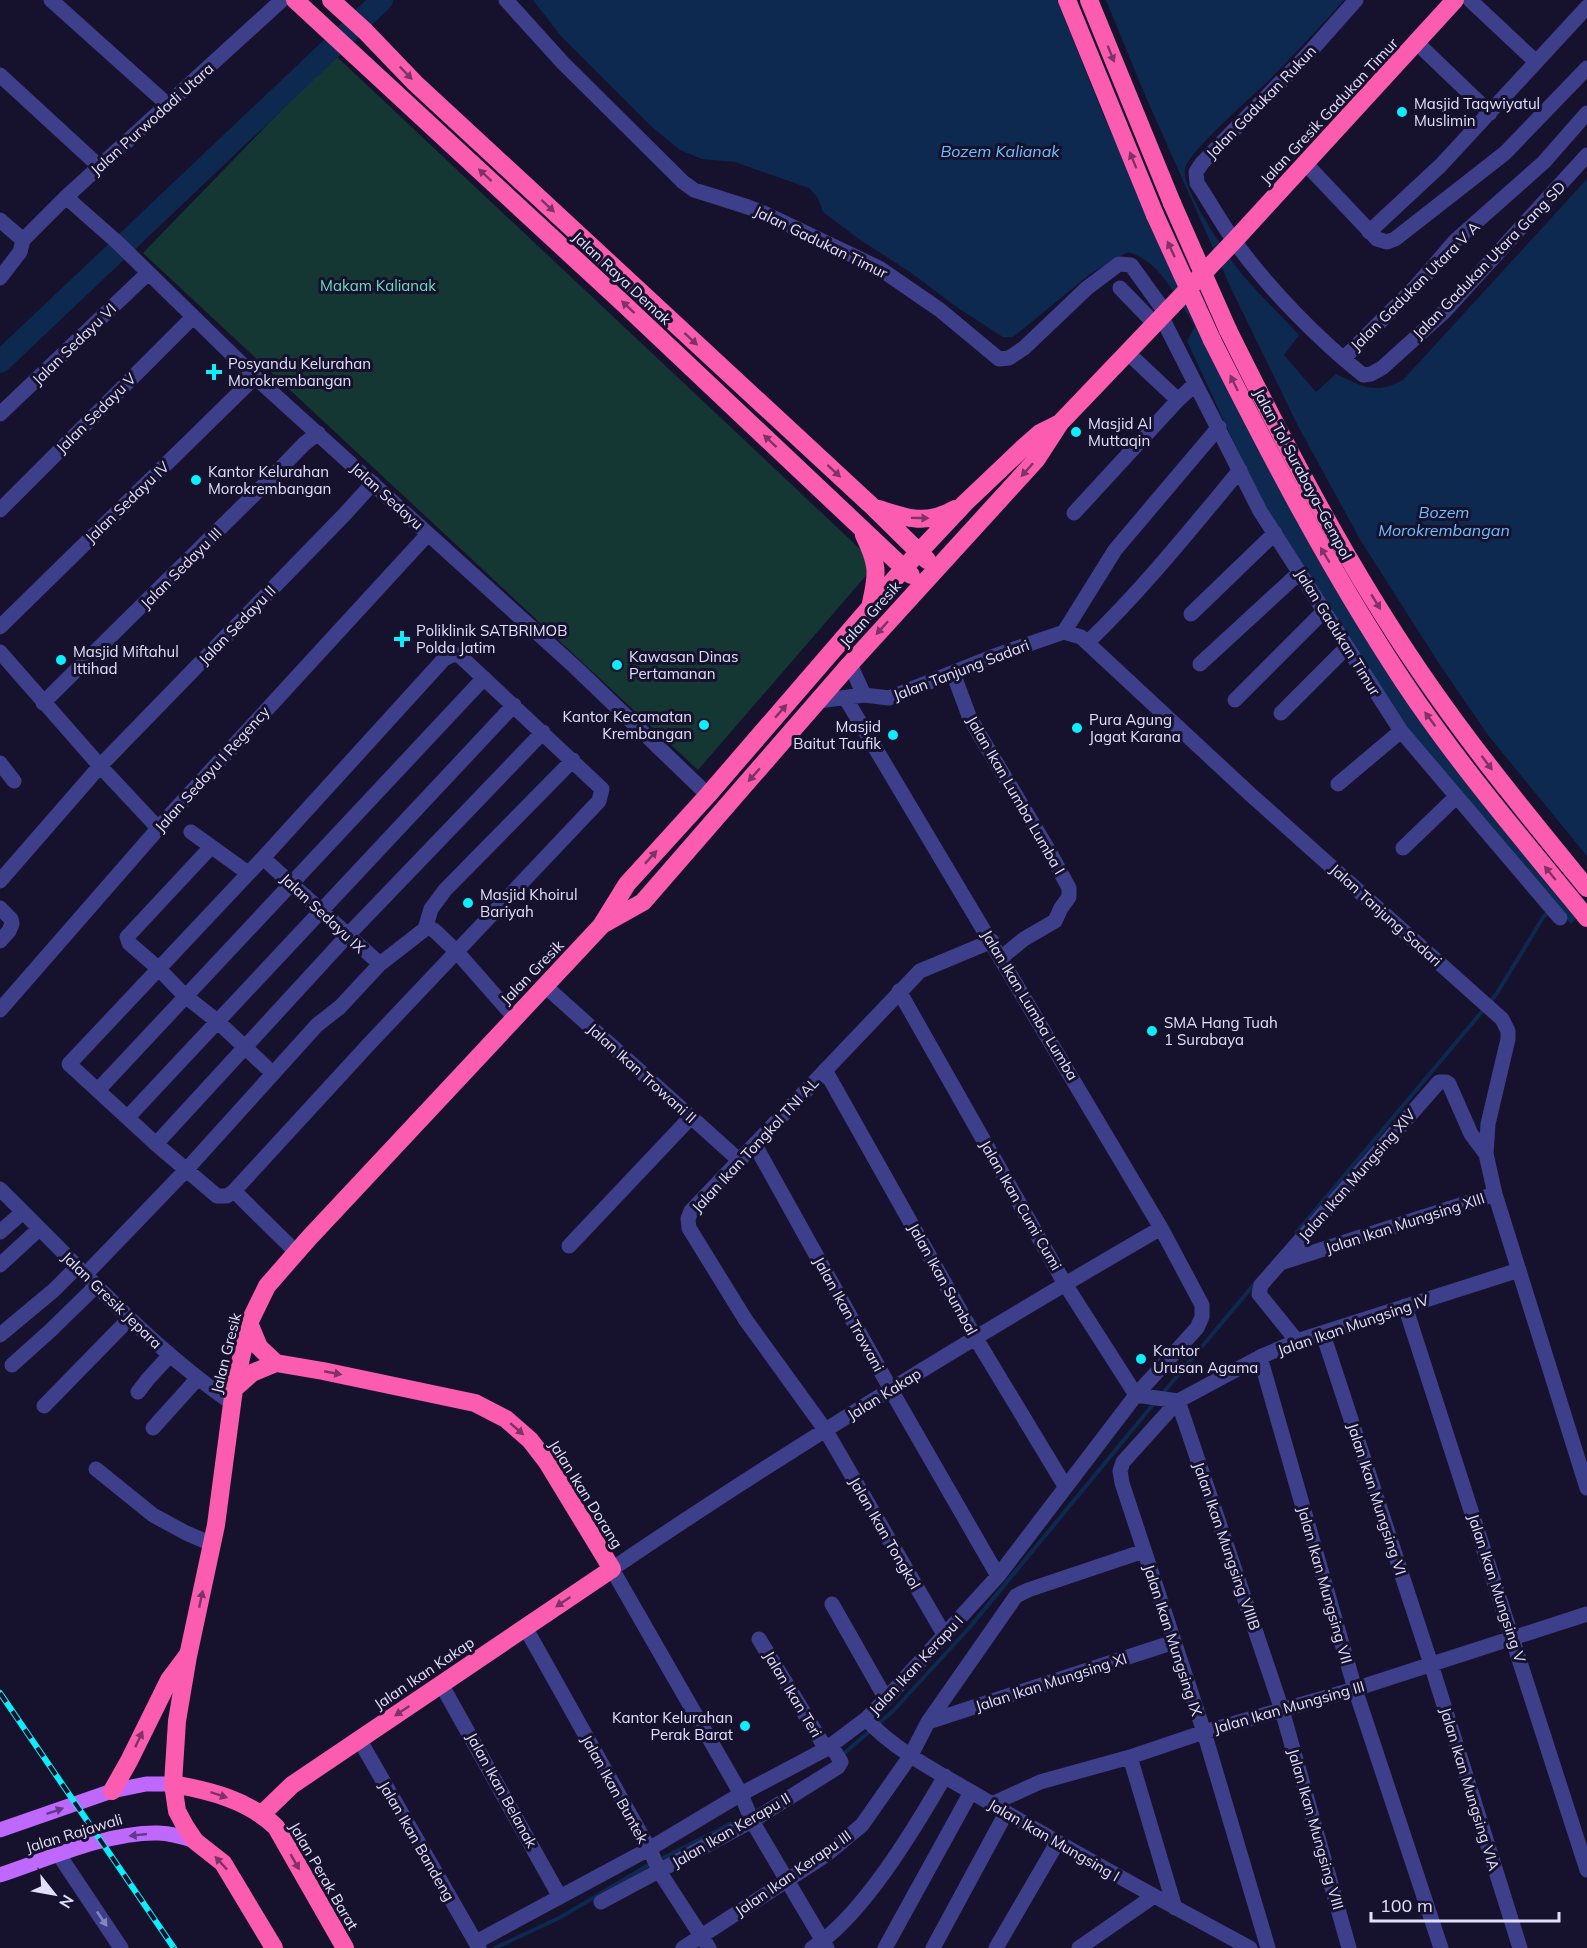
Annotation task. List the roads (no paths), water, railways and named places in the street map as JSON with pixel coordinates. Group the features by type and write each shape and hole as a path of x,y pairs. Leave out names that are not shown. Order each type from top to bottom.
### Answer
{"highway":[{"name":"Jalan Raya Demak","path":"295,0 921,585"},
{"name":"Jalan Tol Surabaya–Gempol","path":"1067,0 1155,215 1212,340 1306,521 1363,618 1424,711 1491,799 1587,918"},
{"name":"Jalan Tol Surabaya–Gempol","path":"1089,0 1172,203 1228,330 1279,432 1348,557 1426,681 1503,785 1587,888"},
{"name":"Jalan Gresik Gadukan Timur","path":"1232,244 1455,0"},
{"name":"Jalan Raya Demak","path":"337,5 431,98 937,569"},
{"path":"417,112 420,102 431,98"},
{"name":"Jalan Gresik","path":"601,926 643,902 850,664 1036,460 1060,423 1232,244"},
{"name":"Jalan Gresik","path":"274,1948 223,1863 195,1840 177,1811 173,1784 177,1721 188,1656 212,1544 233,1396 249,1323 267,1286 514,1017 601,926 627,884 708,795 904,568 965,504 1033,439 1060,423"},
{"path":"874,508 898,516 925,519 940,517 965,504"},
{"path":"860,526 876,562 876,579 870,608"},
{"path":"233,1396 252,1373 276,1363 259,1347 249,1323"},
{"name":"Jalan Ikan Dorang","path":"276,1363 475,1403 506,1419 530,1440 547,1462 612,1569"},
{"name":"Jalan Ikan Kakap","path":"262,1814 292,1785 612,1569"},
{"path":"112,1791 169,1680 188,1656"},
{"name":"Jalan Perak Barat","path":"173,1784 198,1788 241,1803 262,1814 276,1827 345,1948"}],"main road":[{"name":"Jalan Rajawali","path":"0,1830 112,1791 146,1784 173,1784"},
{"name":"Jalan Rajawali","path":"0,1875 101,1841 133,1834 160,1833 195,1840"}],"street":[{"path":"51,0 168,105"},
{"name":"Jalan Purwodadi Utara","path":"0,278 20,252 23,240 66,197 282,0"},
{"name":"Jalan Gadukan Timur","path":"506,0 563,63 683,182 706,194 768,215 879,268 940,310 999,360 1009,358 1024,348 1087,288 1119,264 1131,265 1164,314 1195,384 1260,511 1401,731 1555,912"},
{"name":"Jalan Gadukan Rukun","path":"1232,244 1196,181 1196,172 1224,139 1309,53 1356,0"},
{"path":"1470,0 1535,61"},
{"path":"1373,235 1490,113 1535,61 1587,7"},
{"path":"1416,42 1490,113"},
{"path":"1305,163 1373,235 1387,242 1395,239 1506,153 1587,68"},
{"path":"0,75 100,167"},
{"name":"Jalan Gadukan Utara V A","path":"1344,358 1418,284 1456,240 1544,162 1587,112"},
{"name":"Jalan Gadukan Utara Gang SD","path":"1232,244 1316,334 1363,375 1371,374 1382,368 1444,312 1587,155"},
{"name":"Jalan Sedayu","path":"66,197 117,242 255,377 576,668 708,795"},
{"path":"0,220 23,240"},
{"name":"Jalan Sedayu VI","path":"0,414 148,273"},
{"name":"Jalan Gadukan Timur","path":"1120,288 1164,314"},
{"name":"Jalan Sedayu V","path":"0,510 193,317"},
{"path":"1128,353 1178,400"},
{"name":"Jalan Sedayu IV","path":"0,627 255,377"},
{"path":"1074,513 1195,384"},
{"path":"1064,632 1115,550 1219,427"},
{"name":"Jalan Sedayu III","path":"43,703 304,444 318,433"},
{"path":"1088,642 1148,581 1240,470"},
{"name":"Jalan Sedayu II","path":"0,881 100,766 336,524 373,483"},
{"path":"1191,614 1275,533"},
{"name":"Jalan Sedayu I Regency","path":"0,1010 158,828 428,534"},
{"path":"1200,664 1300,572"},
{"path":"1235,700 1324,611"},
{"name":"Jalan Tanjung Sadari","path":"819,701 864,695 889,698 997,655 1064,632 1081,637 1250,794 1502,1019 1508,1031 1508,1039 1488,1124 1486,1154 1495,1194 1587,1488"},
{"path":"1281,713 1347,647"},
{"path":"0,652 43,703 158,828"},
{"path":"452,655 459,655 484,678 602,789 599,801 370,1043 234,1191 223,1197 217,1196 69,1064 263,858 444,659 452,655"},
{"path":"850,664 864,695"},
{"name":"Jalan Ikan Lumba Lumba I","path":"953,673 962,699 979,734 1069,888 1069,897 1056,921 1023,939 1002,957"},
{"path":"98,1090 484,678"},
{"name":"Jalan Ikan Lumba Lumba","path":"846,699 1161,1227 1202,1305 1202,1317"},
{"path":"128,1117 514,705"},
{"path":"1338,784 1401,731"},
{"path":"156,1144 348,935 543,732"},
{"path":"514,1017 435,930 425,929 432,909 445,890 573,760"},
{"path":"0,763 14,781"},
{"path":"1403,848 1456,797"},
{"path":"191,832 248,873"},
{"path":"211,847 127,937 129,944 266,1067"},
{"name":"Jalan Sedayu IX","path":"263,858 380,964 425,929"},
{"path":"0,908 12,924 0,941"},
{"name":"Jalan Ikan Tongkol TNI AL","path":"826,1431 745,1319 689,1228 688,1219 691,1211 920,971 992,941"},
{"path":"12,1365 51,1330 86,1276 187,1169 317,1024 340,1007 380,964"},
{"name":"Jalan Ikan Trowani II","path":"543,986 740,1161"},
{"name":"Jalan Ikan Cumi Cumi","path":"899,991 1065,1284 1138,1395"},
{"name":"Jalan Ikan Sumbal","path":"825,1070 975,1337 1065,1486"},
{"name":"Jalan Ikan Mungsing XIV","path":"1297,1341 1259,1294 1262,1285 1439,1082 1449,1084 1471,1134 1486,1154"},
{"path":"569,1246 691,1118"},
{"name":"Jalan Ikan Trowani","path":"755,1145 891,1390 998,1576"},
{"path":"234,1191 296,1252"},
{"name":"Jalan Gresik Jepara","path":"2,1194 170,1356 198,1378 233,1396"},
{"name":"Jalan Ikan Mungsing XIII","path":"1280,1263 1495,1194"},
{"path":"0,1232 22,1212"},
{"name":"Jalan Kakap","path":"612,1569 681,1522 975,1337 1161,1227"},
{"path":"0,1265 39,1229"},
{"name":"Jalan Ikan Mungsing IV","path":"1120,1471 1123,1462 1177,1401 1260,1357 1297,1341 1519,1270"},
{"path":"0,1335 54,1290 86,1276"},
{"name":"Jalan Ikan Mungsing V","path":"1405,1306 1587,1870"},
{"path":"44,1406 130,1317"},
{"name":"Jalan Ikan Kerapu I","path":"477,1945 560,1897 654,1859 742,1798 870,1723 886,1700 998,1576 1065,1486 1138,1395 1197,1328 1202,1317"},
{"name":"Jalan Ikan Mungsing VI","path":"1323,1334 1431,1664"},
{"path":"138,1392 170,1356"},
{"name":"Jalan Ikan Mungsing VII","path":"1260,1357 1354,1689 1441,1948"},
{"path":"153,1428 198,1378"},
{"path":"1138,1395 1177,1401"},
{"name":"Jalan Ikan Mungsing VIIIB","path":"1177,1401 1282,1710"},
{"name":"Jalan Ikan Tongkol","path":"826,1431 945,1636"},
{"path":"96,1469 153,1515 212,1544"},
{"name":"Jalan Ikan Mungsing IX","path":"1120,1471 1204,1732 1268,1948"},
{"name":"Jalan Ikan Kerapu III","path":"683,1948 705,1942 787,1880 826,1855 862,1825 911,1755 928,1722 1016,1596 1144,1551"},
{"name":"Jalan Ikan Dorang","path":"612,1569 752,1819"},
{"path":"832,1604 886,1700"},
{"name":"Jalan Ikan Mungsing III","path":"992,1804 1040,1782 1354,1689 1587,1614"},
{"name":"Jalan Ikan Buntek","path":"525,1627 654,1859 705,1942"},
{"name":"Jalan Ikan Teri","path":"759,1639 829,1747"},
{"name":"Jalan Ikan Mungsing XI","path":"928,1722 1174,1642"},
{"name":"Jalan Ikan Mungsing VIA","path":"1431,1664 1520,1948"},
{"name":"Jalan Ikan Belanak","path":"441,1684 560,1897"},
{"name":"Jalan Ikan Mungsing VIII","path":"1282,1710 1349,1948"},
{"name":"Jalan Ikan Mungsing I","path":"870,1723 911,1755 1006,1813 1250,1948"},
{"name":"Jalan Ikan Bandeng","path":"359,1739 477,1945"},
{"name":"Jalan Ikan Kerapu II","path":"601,1902 654,1859 752,1819 838,1767 841,1762 829,1747"},
{"path":"1130,1757 1175,1908"},
{"path":"752,1819 821,1946 847,1918 881,1874 916,1825 945,1776"},
{"path":"885,1948 971,1792"},
{"path":"933,1948 1006,1813"},
{"path":"996,1948 1057,1843"},
{"path":"59,1855 121,1948"},
{"path":"1079,1948 1154,1896"}],"water":[{"path":"533,0 1344,0 1279,70 1209,137 1185,169 1190,190 1197,204 1231,260 1252,286 1299,335 1284,355 1316,392 1336,374 1369,388 1385,387 1403,380 1587,179 1587,907 1571,924 1405,734 1256,490 1187,341 1195,326 1175,293 1150,264 1128,252 1090,274 1017,334 1012,337 1003,337 958,308 823,212 818,198 809,188 735,162 702,159 680,150 652,127 560,35"}],"waterway":[{"path":"0,362 382,0"},
{"path":"1490,1002 1544,916 1550,911"},
{"path":"1297,1232 1485,1008"},
{"path":"1163,1393 1256,1282"},
{"path":"877,1725 893,1711 969,1628 1156,1401"},
{"path":"841,1756 871,1730"},
{"path":"659,1860 746,1816"},
{"path":"495,1948 561,1917 652,1863"}],"railway":[{"path":"0,1693 174,1948"}],"place":[{"name":"Masjid Taqwiyatul Muslimin","path":"1402,112"},
{"name":"Posyandu Kelurahan Morokrembangan","path":"214,372"},
{"name":"Masjid Al Muttaqin","path":"1076,432"},
{"name":"Kantor Kelurahan Morokrembangan","path":"196,480"},
{"name":"Poliklinik SATBRIMOB Polda Jatim","path":"402,639"},
{"name":"Masjid Miftahul Ittihad","path":"61,660"},
{"name":"Kawasan Dinas Pertamanan","path":"617,665"},
{"name":"Kantor Kecamatan Krembangan","path":"704,725"},
{"name":"Pura Agung Jagat Karana","path":"1077,728"},
{"name":"Masjid Baitut Taufik","path":"893,735"},
{"name":"Masjid Khoirul Bariyah","path":"468,903"},
{"name":"SMA Hang Tuah 1 Surabaya","path":"1152,1031"},
{"name":"Kantor Urusan Agama","path":"1141,1359"},
{"name":"Kantor Kelurahan Perak Barat","path":"745,1726"}],"water label":[{"name":"Bozem Kalianak","path":"1000,151"},
{"name":"Bozem Morokrembangan","path":"1444,521"}],"park label":[{"name":"Makam Kalianak","path":"378,285"}]}
